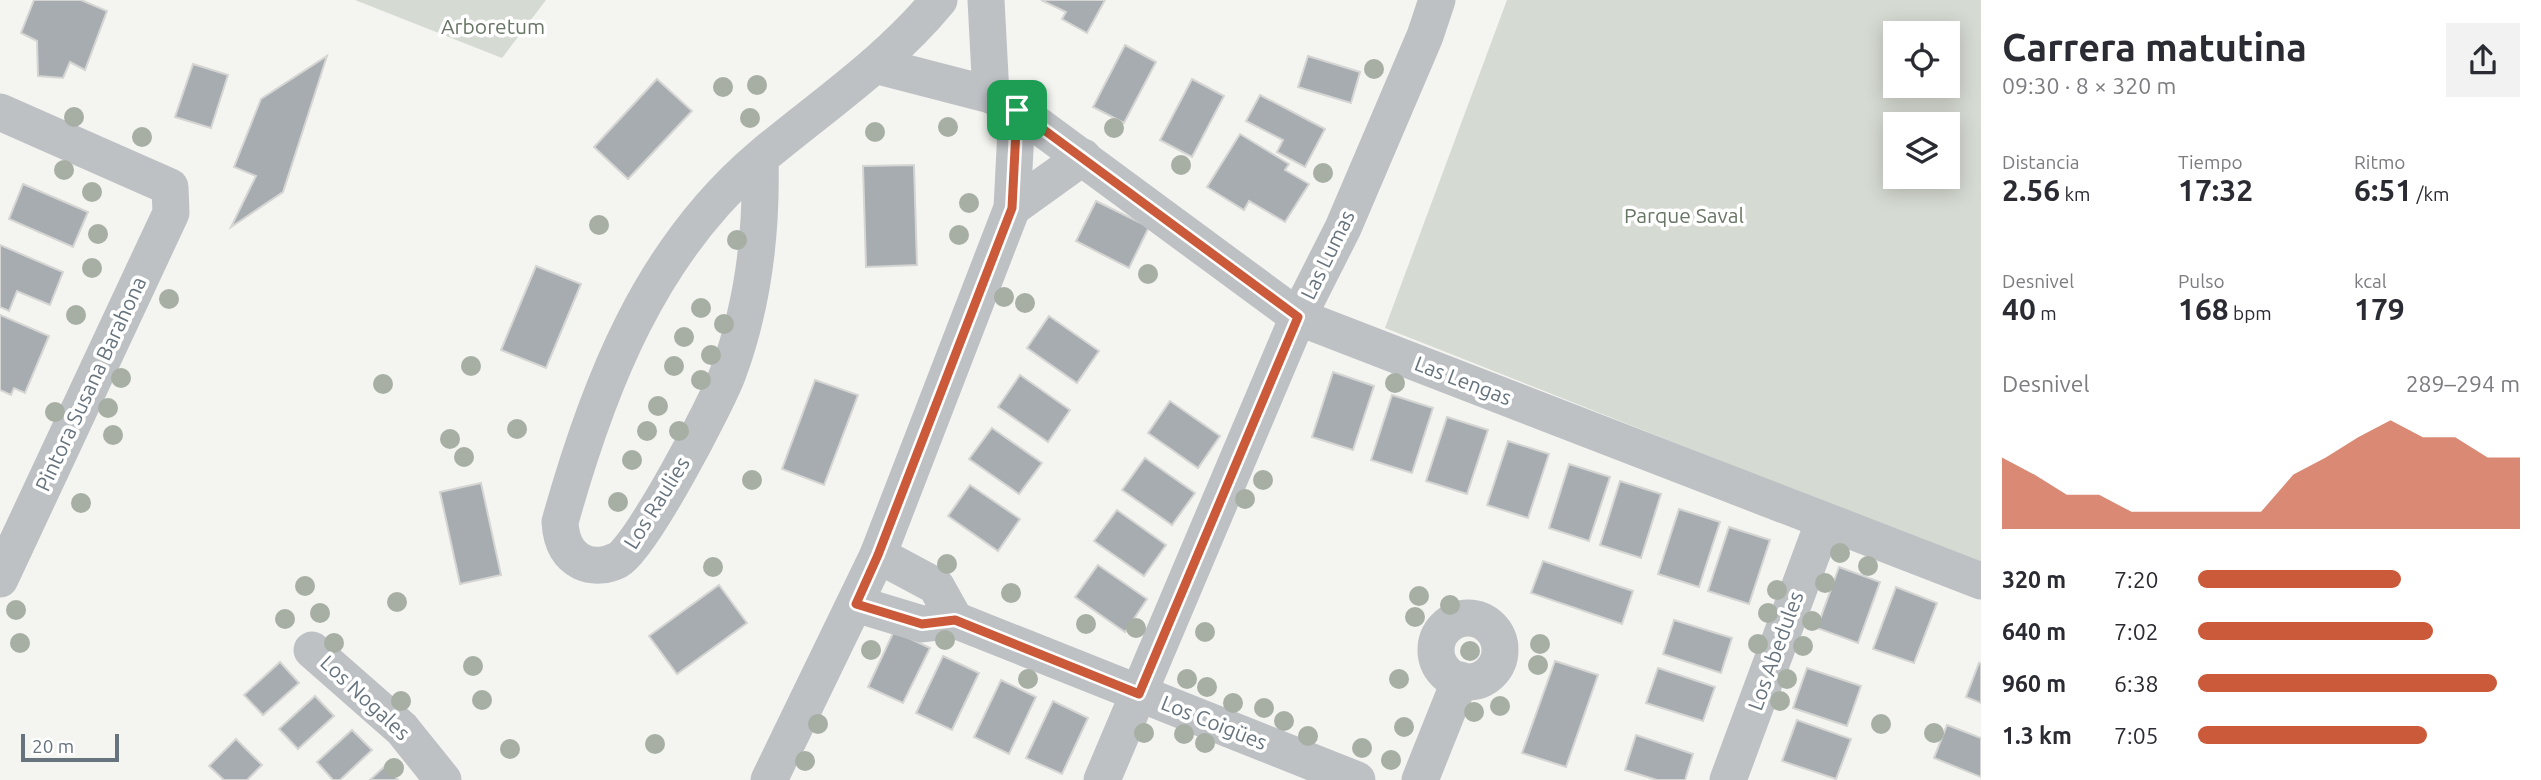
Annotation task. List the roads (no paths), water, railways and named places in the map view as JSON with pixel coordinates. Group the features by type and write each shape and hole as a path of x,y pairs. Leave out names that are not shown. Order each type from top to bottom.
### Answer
{"street":[{"path":"875,65 913,32 939,0"},
{"path":"769,780 878,555 1012,208 1004,102 986,0"},
{"name":"Las Lumas","path":"1102,780 1298,317 1343,228 1425,36 1437,0"},
{"name":"Las Lengas","path":"875,65 1004,102 1083,157 1298,317 1981,581"},
{"name":"Los Raulies","path":"760,158 760,224 754,277 728,375 679,471 628,552 607,564 583,562 565,546 560,522 626,335 662,270 691,230 724,192 760,158 875,65"},
{"name":"Pintora Susana Barahona","path":"0,111 170,187 172,213 0,579"},
{"path":"1012,208 1083,157"},
{"name":"Los Abedules","path":"1728,780 1824,521"},
{"path":"878,555 936,586 955,620"},
{"name":"Los Coigües","path":"856,604 922,624 955,620 1357,780"},
{"name":"Los Nogales","path":"312,650 402,729 443,780"},
{"path":"1420,780 1460,680"}],"park label":[{"name":"Arboretum","path":"493,27"},
{"name":"Parque Saval","path":"1684,216"}]}
